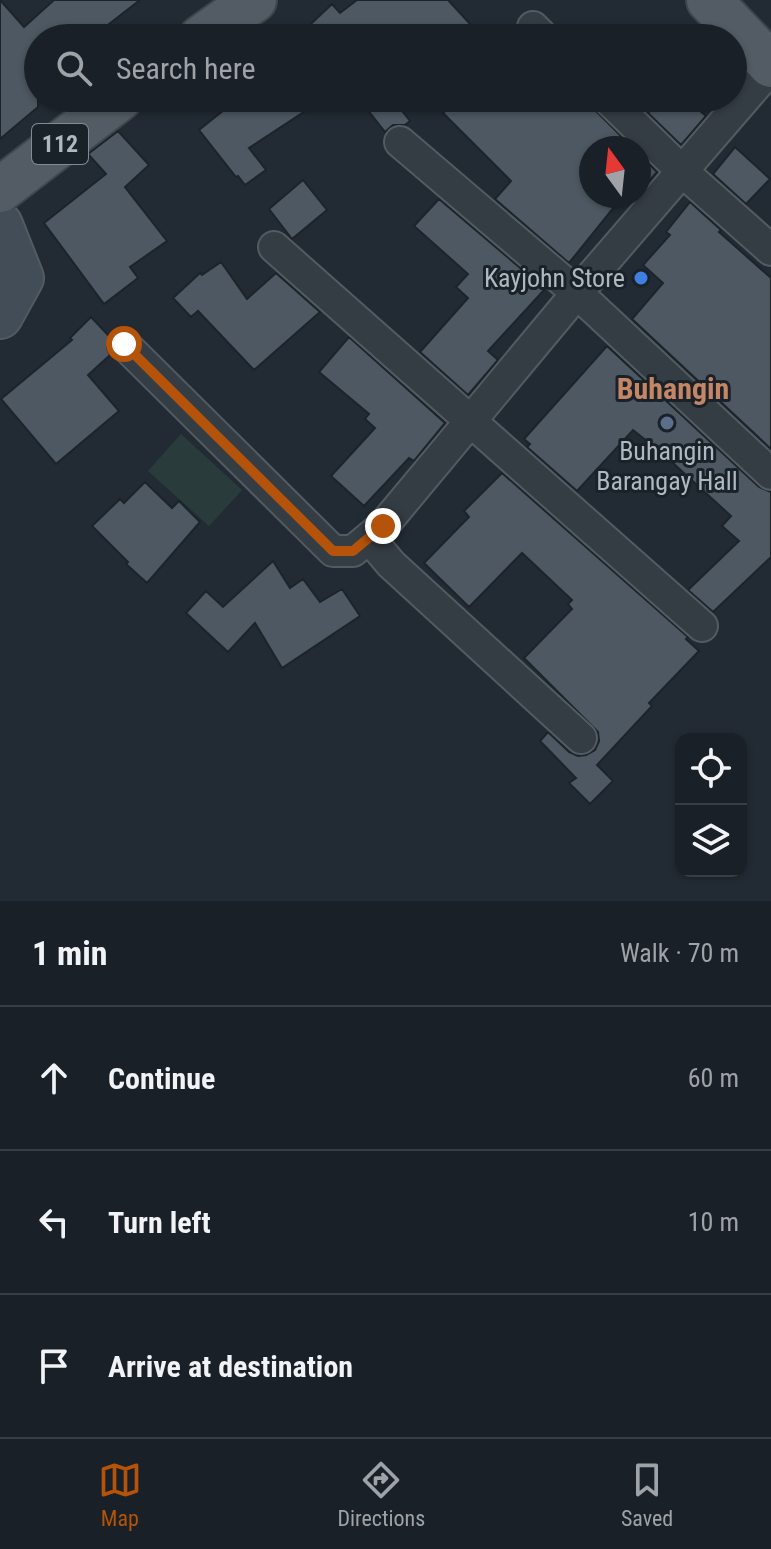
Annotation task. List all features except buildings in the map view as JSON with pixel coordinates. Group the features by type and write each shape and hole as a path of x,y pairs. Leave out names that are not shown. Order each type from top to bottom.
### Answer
{"main road":[{"path":"221,24 254,0"},
{"path":"709,0 732,24"},
{"path":"747,40 771,66"},
{"name":"112","path":"0,190 102,112"}],"street":[{"path":"747,94 771,66"},
{"path":"621,112 771,250"},
{"path":"124,344 333,551 353,551 370,539 472,422 577,293 732,112"},
{"path":"400,142 577,293 771,474"},
{"path":"0,225 21,278 0,316"},
{"path":"274,247 702,626"},
{"path":"370,539 391,564 581,738"}],"shaded area":[{"path":"181,434 242,490 209,526 148,471"}],"place":[{"name":"Kayjohn Store","path":"641,278"},
{"name":"Buhangin Barangay Hall","path":"667,423"}],"district":[{"name":"Buhangin","path":"673,389"}],"route":[{"path":"124,344 333,551 353,551 383,526"}]}
